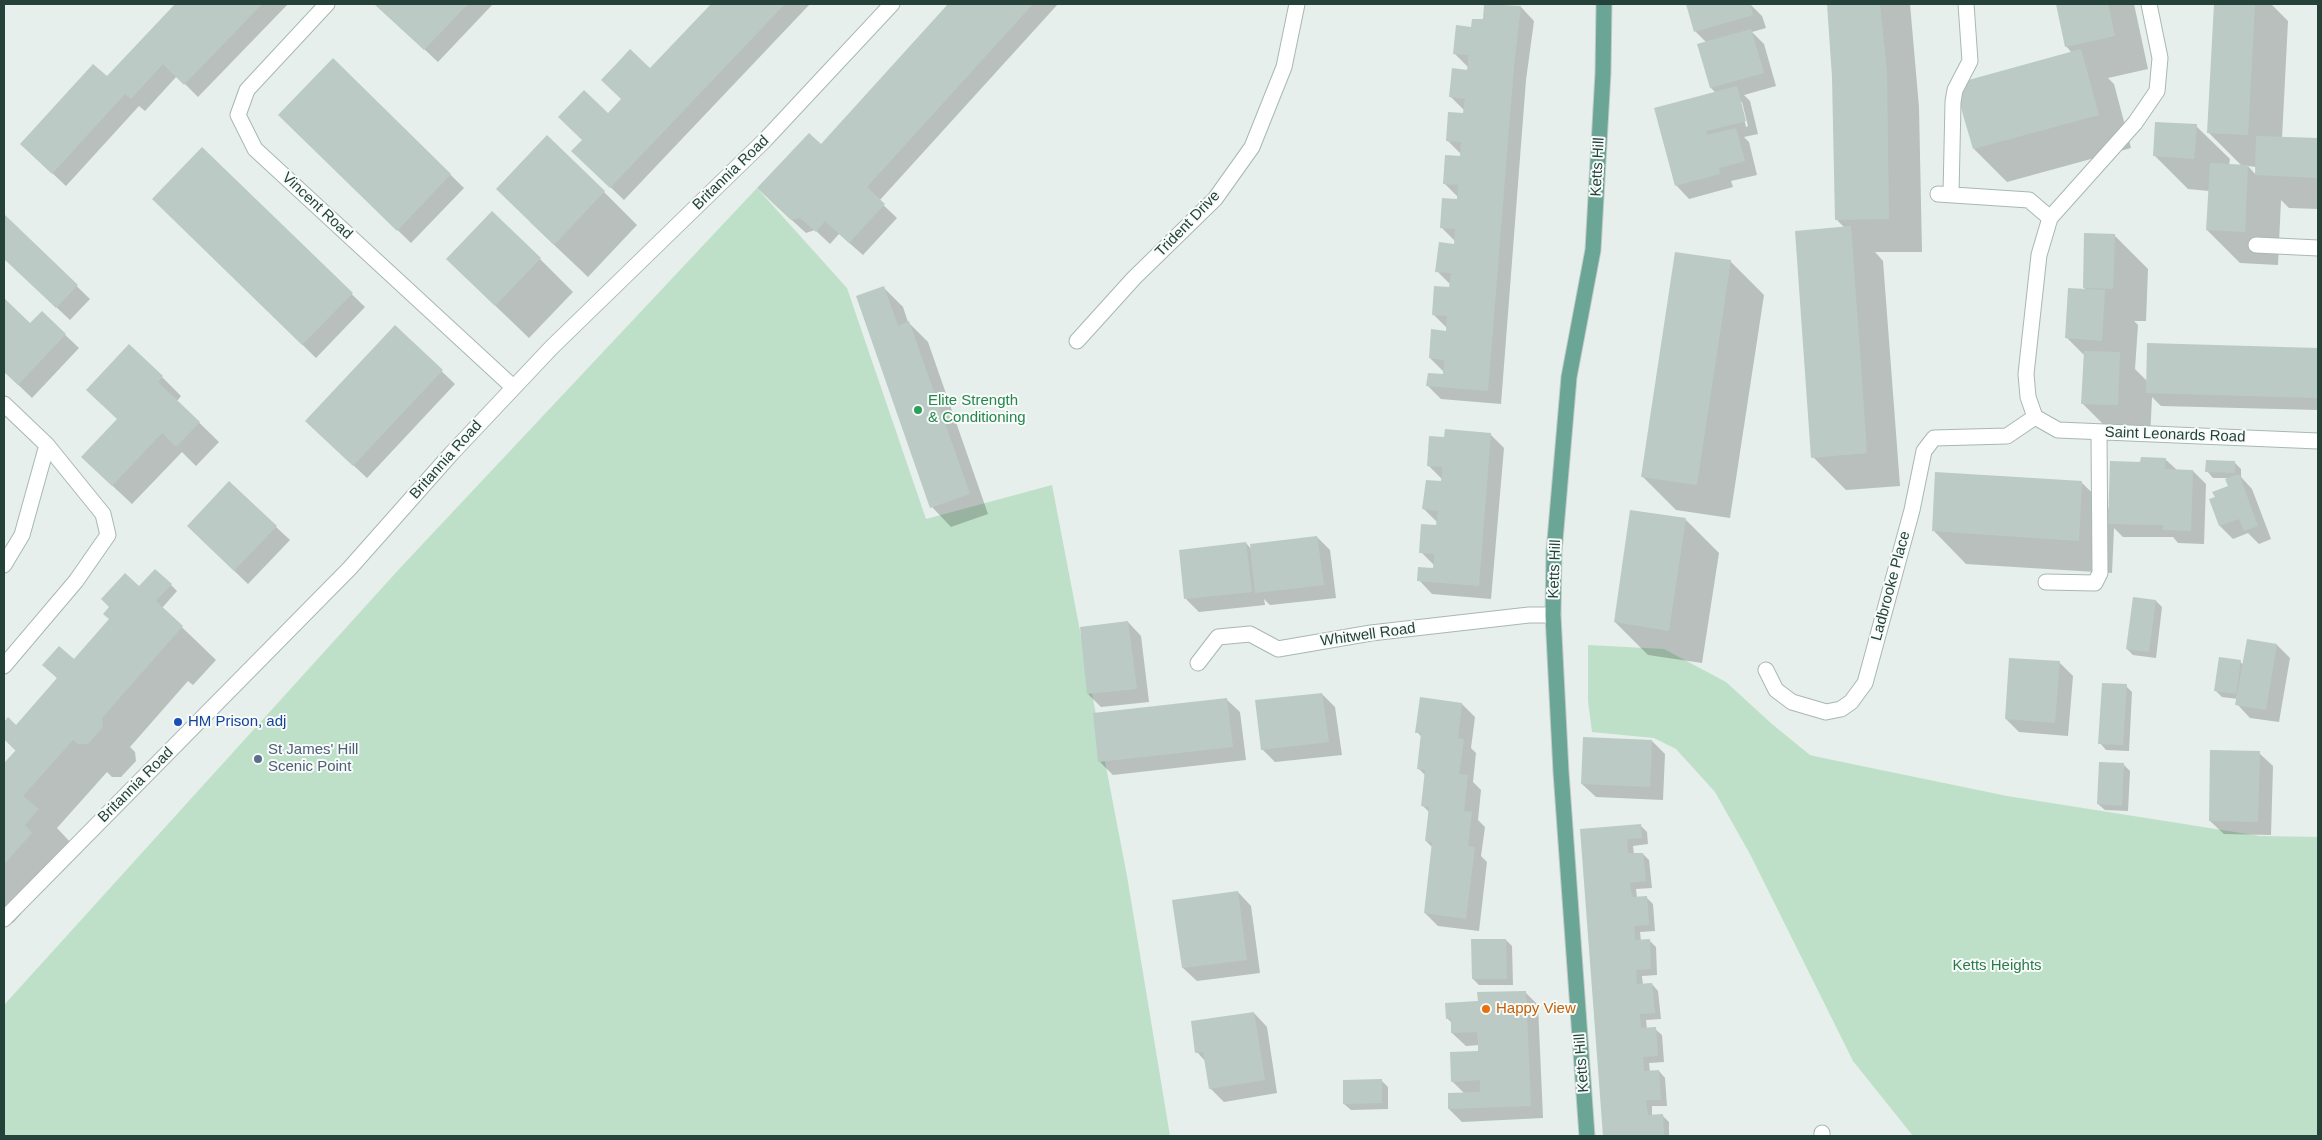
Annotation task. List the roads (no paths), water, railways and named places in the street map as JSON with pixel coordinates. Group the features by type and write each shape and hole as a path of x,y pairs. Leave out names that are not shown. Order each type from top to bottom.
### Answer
{"main road":[{"name":"Ketts Hill","path":"1587,1136 1561,772 1554,615 1554,552 1569,377 1593,250 1603,73 1604,4"}],"street":[{"name":"Vincent Road","path":"327,4 247,90 238,116 255,149 513,388"},
{"name":"Britannia Road","path":"4,920 350,568 451,454 513,388 765,140 892,4"},
{"name":"Trident Drive","path":"1077,341 1134,278 1215,199 1252,147 1284,67 1297,4"},
{"path":"1966,4 1970,61 1955,90 1945,194 2029,200 2050,218"},
{"path":"2035,417 2028,398 2026,374 2039,255 2050,218 2135,123 2158,91 2160,58 2149,4"},
{"path":"2256,245 2318,248"},
{"path":"4,404 47,445 103,514 108,535 76,581 4,666"},
{"name":"Saint Leonards Road","path":"2035,417 2058,430 2318,441"},
{"name":"Ladbrooke Place","path":"1766,670 1776,690 1792,702 1826,712 1841,709 1851,702 1865,683 1912,510 1924,452 1934,438 2008,436 2035,417"},
{"path":"2046,582 2095,583 2100,573 2099,433"},
{"path":"4,565 22,535 47,445"},
{"name":"Whitwell Road","path":"1198,663 1218,637 1250,634 1278,649 1371,633 1529,615 1554,615"}],"place":[{"name":"Elite Strength & Conditioning","path":"918,410"},
{"name":"HM Prison, adj","path":"178,722"},
{"name":"St James' Hill Scenic Point","path":"258,759"},
{"name":"Happy View","path":"1486,1009"}],"park label":[{"name":"Ketts Heights","path":"1997,966"}]}
